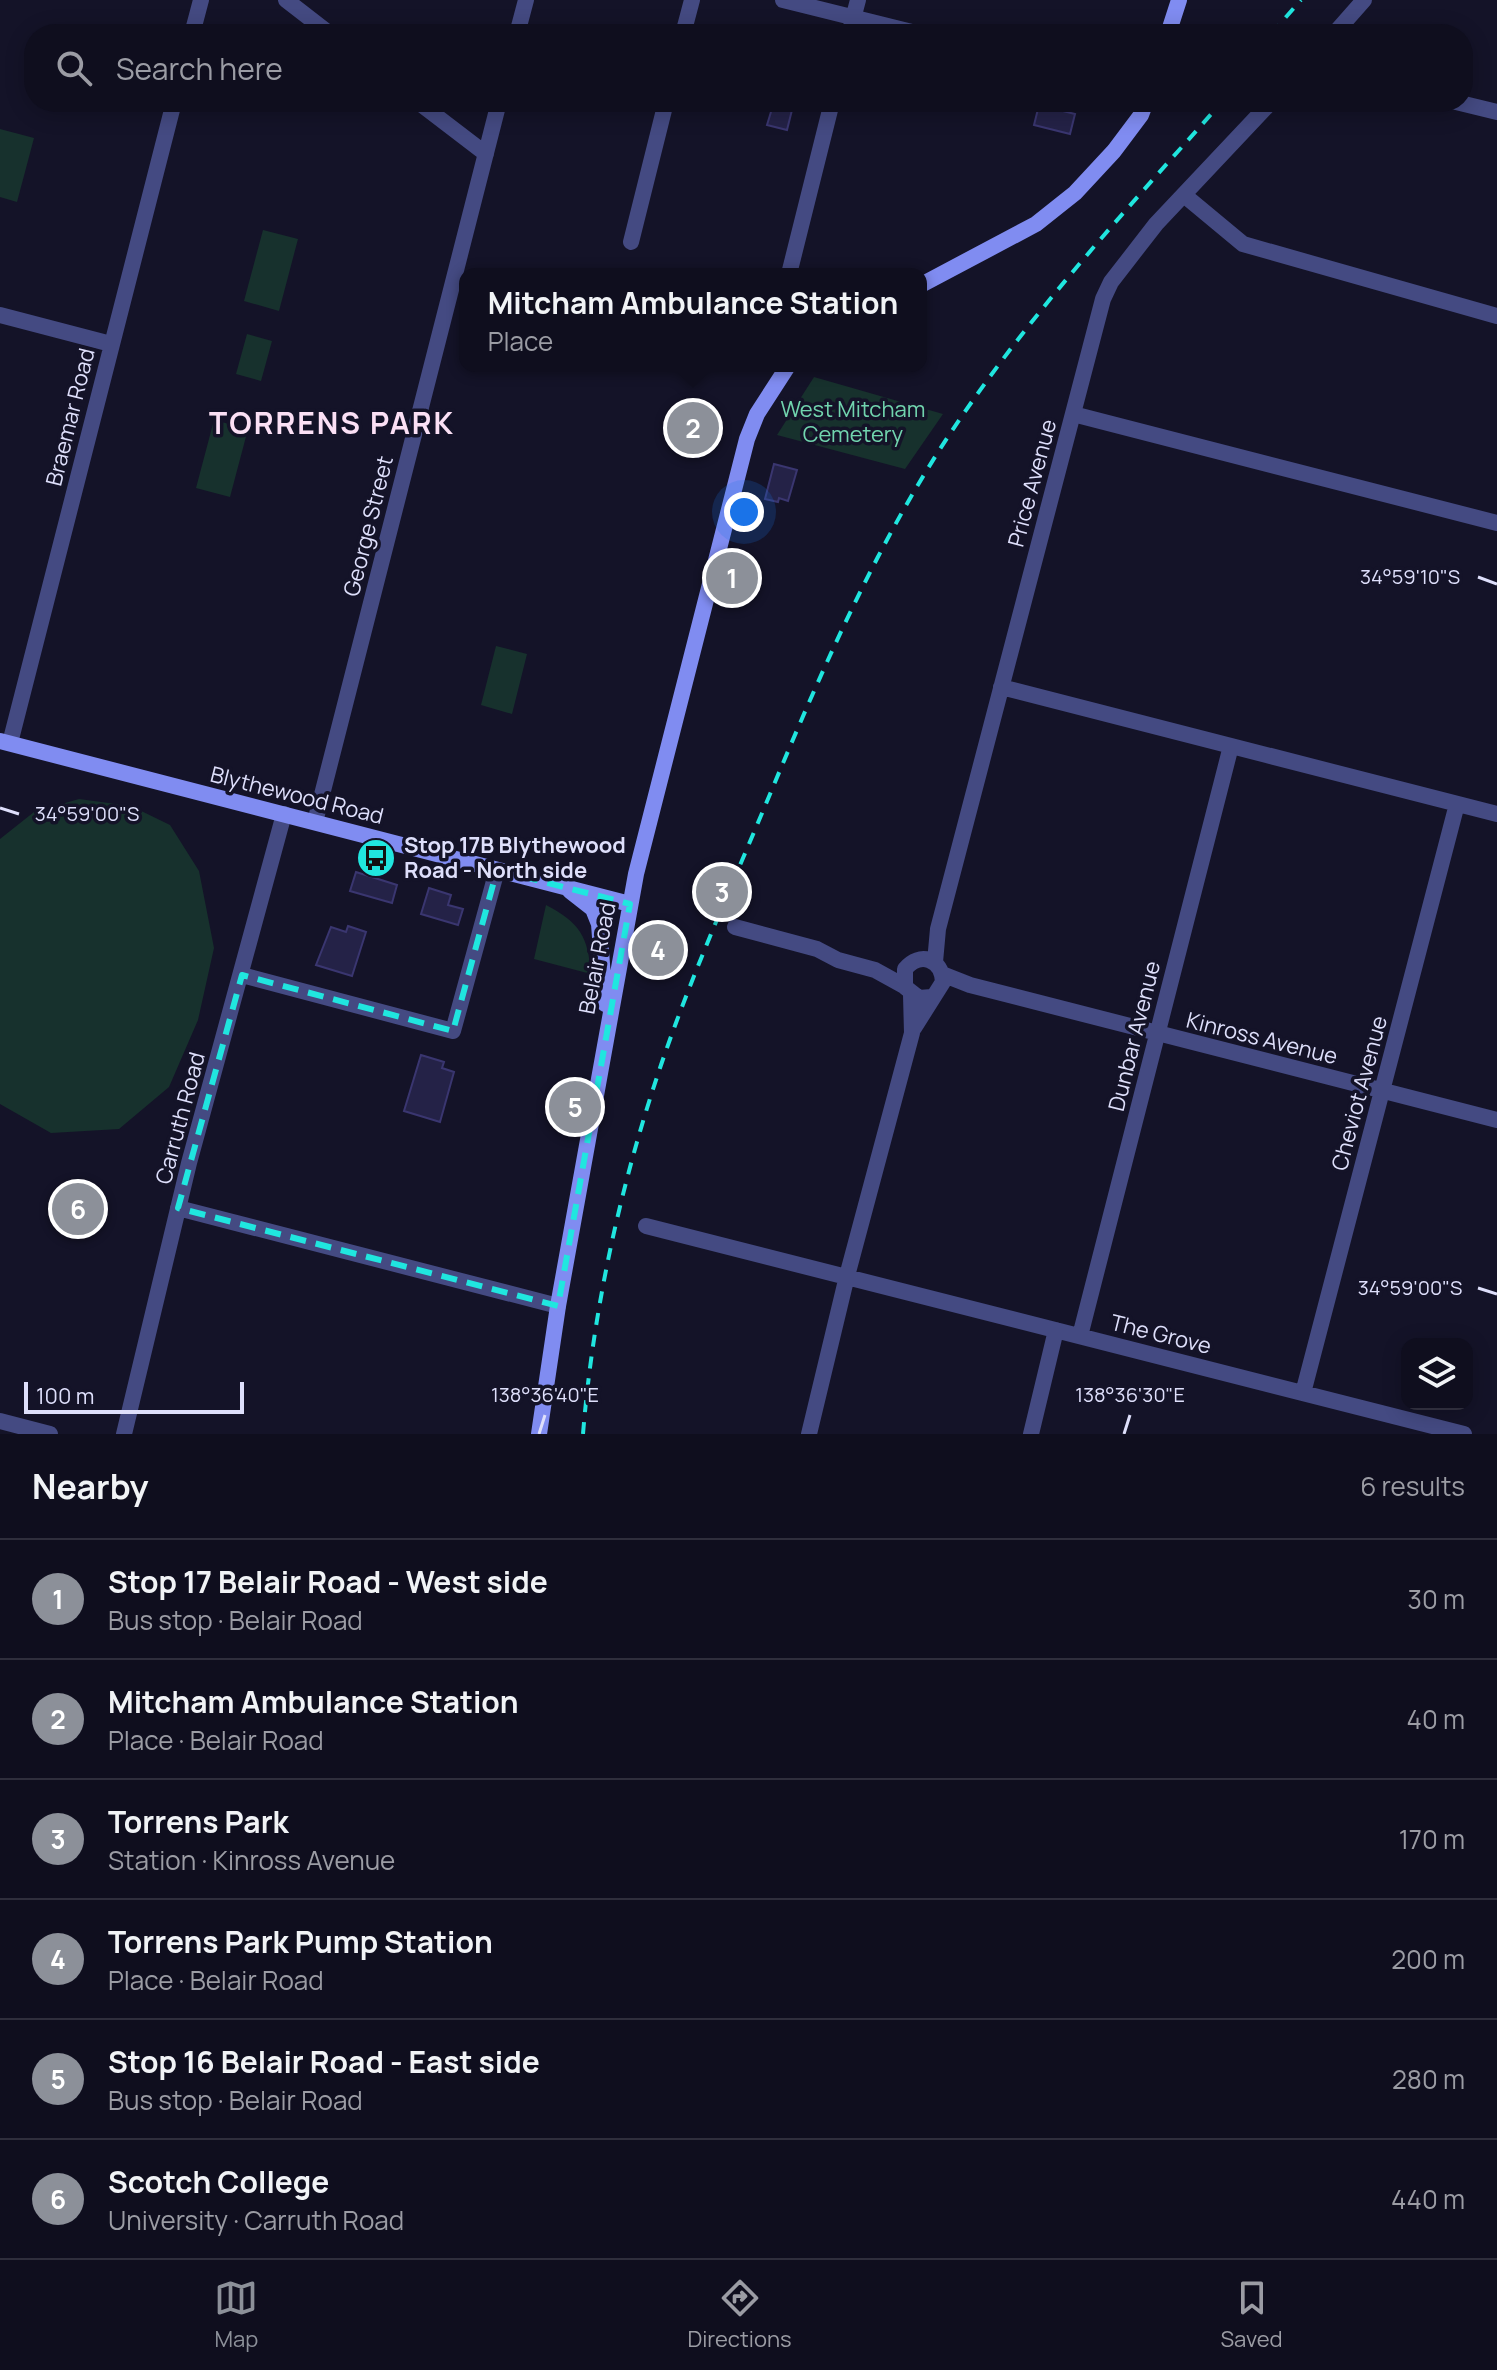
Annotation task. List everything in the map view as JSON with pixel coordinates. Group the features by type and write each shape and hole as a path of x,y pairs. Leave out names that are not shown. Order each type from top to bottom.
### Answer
{"main road":[{"path":"1171,24 1179,0"},
{"path":"927,282 1024,232 1075,193 1126,136 1140,112"},
{"name":"Belair Road","path":"539,1434 558,1306 630,904 747,439 762,404 784,372"},
{"name":"Blythewood Road","path":"5,742 630,904"},
{"path":"557,883 593,909 599,924 607,1025"}],"street":[{"path":"195,24 201,0"},
{"path":"286,0 317,24"},
{"path":"520,24 526,0"},
{"path":"686,24 692,0"},
{"path":"783,0 846,24"},
{"path":"852,24 858,0"},
{"path":"1344,24 1364,0"},
{"path":"1473,106 1497,112"},
{"name":"Braemar Road","path":"5,742 171,112"},
{"path":"431,112 486,154"},
{"name":"George Street","path":"315,822 496,112"},
{"path":"631,242 664,112"},
{"path":"790,268 830,112"},
{"name":"Price Avenue","path":"809,1434 847,1276 930,974 938,929 1097,318 1111,282 1156,224 1262,112"},
{"path":"1184,195 1243,244 1497,316"},
{"path":"0,315 111,344"},
{"path":"1073,414 1497,523"},
{"path":"1001,687 1497,814"},
{"name":"Dunbar Avenue","path":"1080,1336 1231,746"},
{"name":"Cheviot Avenue","path":"1303,1393 1457,804"},
{"name":"Carruth Road","path":"124,1434 178,1208 284,814"},
{"path":"242,975 453,1031 497,870"},
{"path":"735,927 817,949 838,960 875,970 930,974 919,998 875,970"},
{"name":"Price Avenue","path":"912,1033 908,990 903,975 930,974"},
{"name":"Kinross Avenue","path":"930,974 1157,1035 1497,1120"},
{"path":"178,1208 558,1306"},
{"name":"The Grove","path":"646,1226 1303,1393 1414,1428 1464,1434"},
{"path":"1031,1434 1056,1330"},
{"path":"0,1421 50,1434"}],"highlighted area":[{"path":"497,870 630,904 558,1306 178,1208 242,975 453,1031"}],"green space":[{"path":"0,129 34,138 17,202 0,197"},
{"path":"263,230 298,239 279,311 244,301"},
{"path":"247,334 272,341 261,381 236,374"},
{"name":"West Mitcham Cemetery","path":"814,377 943,414 905,469 777,435"},
{"path":"214,420 248,429 230,497 196,488"},
{"path":"496,646 527,654 512,714 481,705"},
{"path":"79,799 131,806 170,825 199,871 214,948 198,1020 169,1087 119,1129 51,1133 0,1104 0,839 34,812"},
{"path":"546,905 567,918 580,932 591,974 534,959"}],"building":[{"path":"771,112 792,112 787,130 767,125"},
{"path":"1037,112 1075,114 1070,134 1034,125"},
{"path":"687,400 712,406 713,410 698,457 675,451 679,428 675,427 682,402 686,403"},
{"path":"774,464 797,470 788,501 765,499"},
{"path":"356,872 397,885 392,903 350,891"},
{"path":"429,888 451,895 448,905 463,909 458,925 421,914"},
{"path":"348,926 366,932 352,976 316,965 331,927 346,932"},
{"path":"651,934 670,937 665,966 646,963"},
{"path":"421,1055 444,1062 442,1068 454,1072 440,1122 404,1111"}],"railway":[{"path":"1280,24 1301,0"},
{"path":"583,1434 594,1341 611,1247 633,1155 661,1065 724,903 832,650 882,548 939,450 971,403 1092,249 1213,112"}],"place":[{"name":"Mitcham Ambulance Station","path":"693,428"},
{"name":"Stop 17 Belair Road - West side","path":"732,578"},
{"name":"Stop 17B Blythewood Road - North side","path":"376,858"},
{"name":"Torrens Park","path":"722,892"},
{"name":"Torrens Park Pump Station","path":"658,950"},
{"name":"Stop 16 Belair Road - East side","path":"575,1107"},
{"name":"Scotch College","path":"78,1209"}],"district":[{"name":"TORRENS PARK","path":"332,422"}]}
